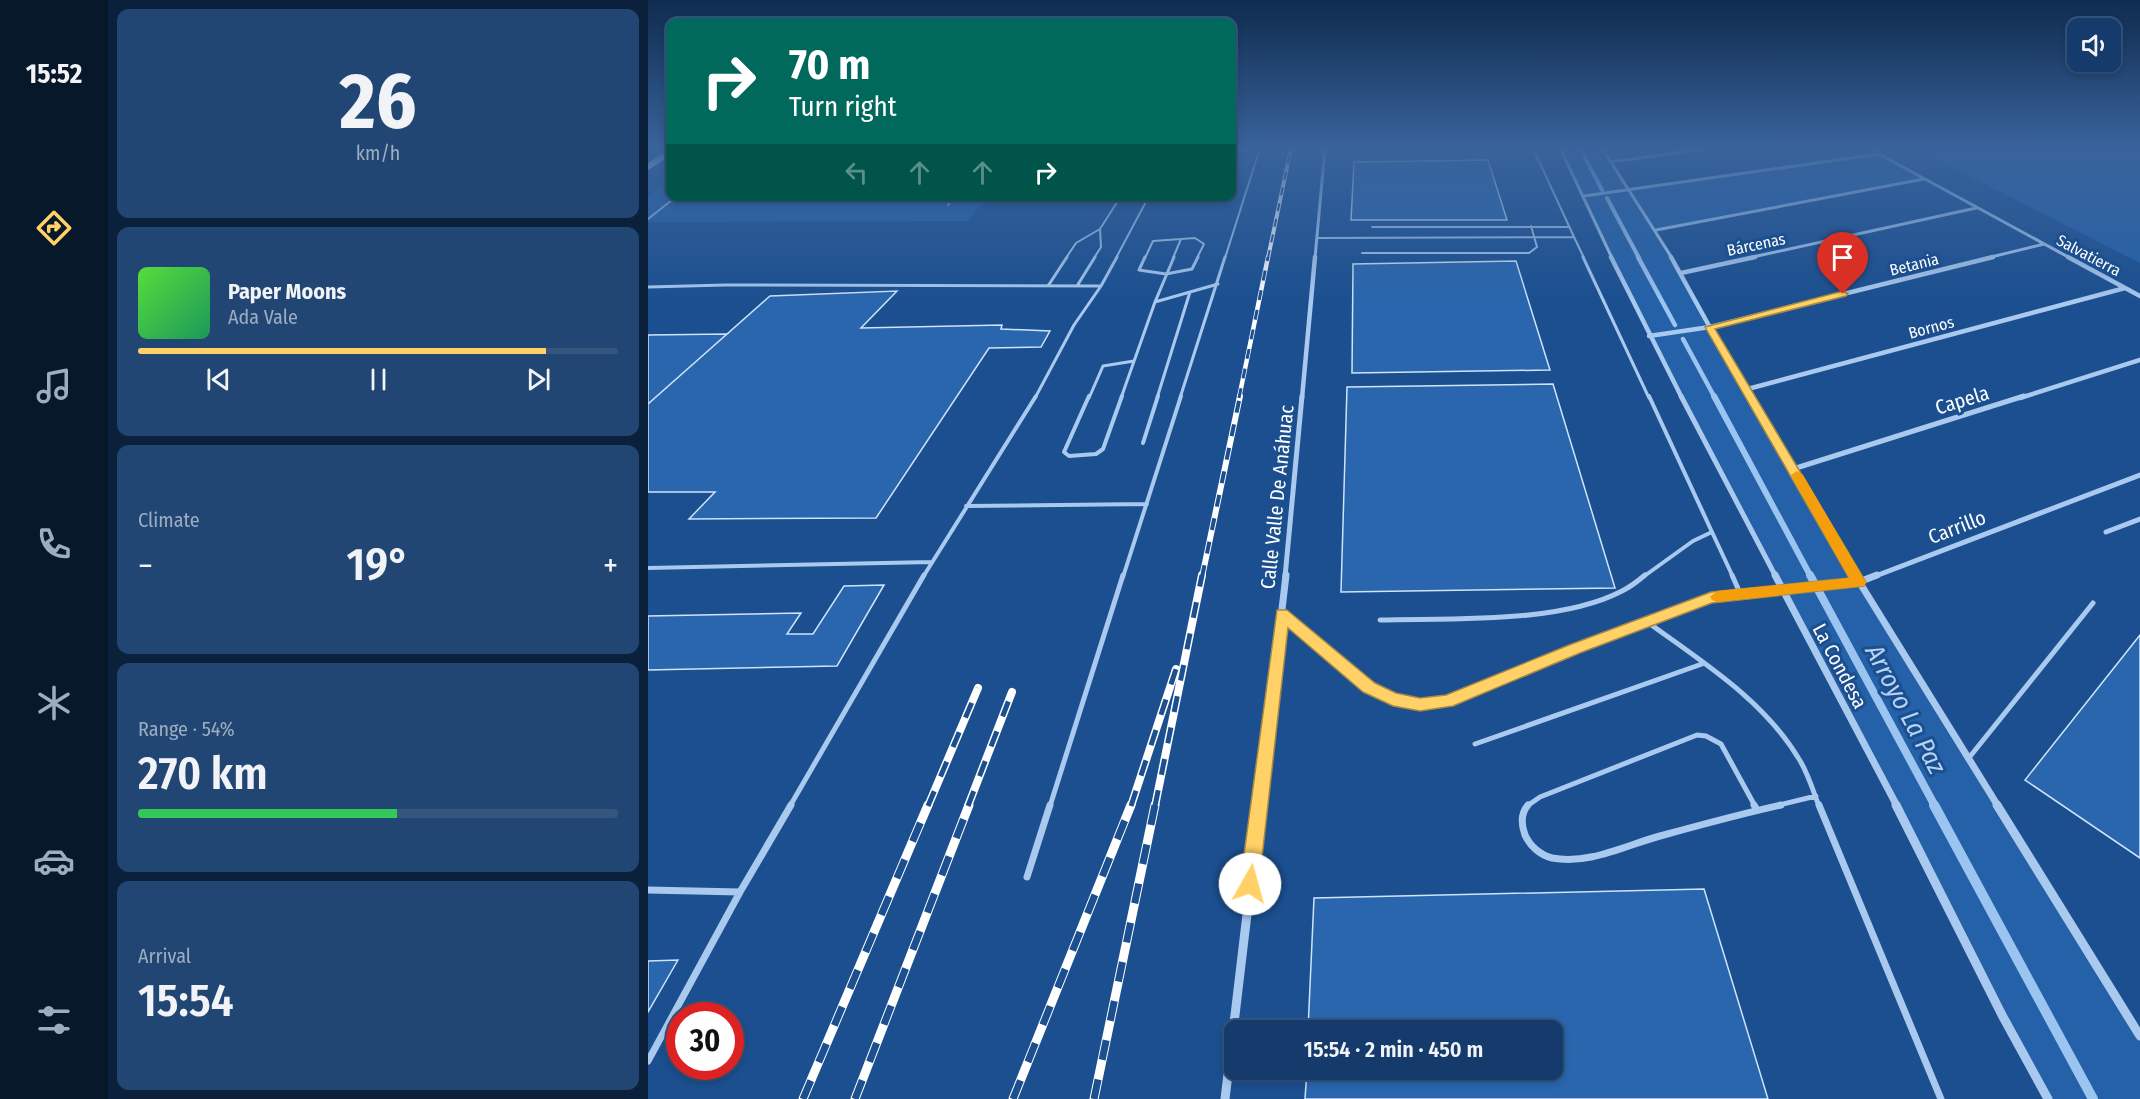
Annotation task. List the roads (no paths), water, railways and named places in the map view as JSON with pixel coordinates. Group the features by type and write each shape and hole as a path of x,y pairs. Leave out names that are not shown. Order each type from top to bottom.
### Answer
{"street":[{"name":"Calle Valle De Anáhuac","path":"1225,1099 1282,614 1321,199"},
{"name":"La Condesa","path":"1586,199 1649,336 1914,839 2002,1015 2048,1099"},
{"path":"1633,199 1656,230 1744,390 1859,582 2140,1036"},
{"path":"1656,230 1814,199"},
{"name":"Salvatierra","path":"1961,199 2140,296"},
{"name":"Bárcenas","path":"1681,273 1976,208"},
{"name":"Betania","path":"1649,336 1710,327 2044,244"},
{"name":"Bornos","path":"1744,390 2125,288"},
{"name":"Capela","path":"1793,469 2140,360"},
{"name":"Carrillo","path":"1282,614 1369,688 1393,699 1420,705 1448,702 1646,621 1711,598 1740,593 1794,590 1859,582 2140,475"},
{"path":"2106,532 2140,519"}],"lane":[{"path":"1028,877 1244,199"},
{"path":"1556,199 1740,593"},
{"path":"648,219 671,201"},
{"path":"948,205 951,201"},
{"path":"1048,286 1076,243 1100,229 1118,201"},
{"path":"648,1061 740,892 932,562 1041,388 1074,325 1101,286 1146,201"},
{"path":"1362,253 1529,253 1537,247 1531,226"},
{"path":"1372,227 1569,227"},
{"path":"1077,286 1101,247 1100,229"},
{"path":"1318,238 1574,237"},
{"path":"1134,361 1102,366 1064,452 1069,456 1096,454 1102,449 1134,361 1155,302 1181,238"},
{"path":"1181,238 1195,238 1204,242 1194,268 1185,272 1167,273 1144,272 1139,268 1153,241 1181,238"},
{"path":"1155,302 1218,284"},
{"path":"648,287 725,285 1101,286"},
{"path":"1143,443 1190,292"},
{"path":"966,506 1147,504"},
{"path":"1380,620 1516,617 1591,604 1623,591 1693,541 1712,532"},
{"path":"648,568 932,562"},
{"path":"1968,759 2093,603"},
{"path":"1646,621 1771,719 1788,738 1816,796 1941,1099"},
{"path":"1475,744 1702,664"},
{"path":"1757,810 1721,744 1706,736 1696,735 1540,797 1529,803 1522,812 1522,824 1526,837 1543,855 1556,859 1571,858 1618,849 1816,796"},
{"path":"648,890 740,892"}],"waterway":[{"name":"Arroyo La Paz","path":"1608,199 1639,258"},
{"name":"Arroyo La Paz","path":"1638,257 1675,325"},
{"name":"Arroyo La Paz","path":"1683,339 1715,398"},
{"name":"Arroyo La Paz","path":"1714,396 1811,577"},
{"name":"Arroyo La Paz","path":"1810,575 1935,806"},
{"name":"Arroyo La Paz","path":"1934,805 2093,1099"}],"railway":[{"path":"1268,258 1280,199"},
{"path":"1239,398 1268,257"},
{"path":"1202,577 1240,396"},
{"path":"1155,806 1202,575"},
{"path":"1131,806 1176,669"},
{"path":"928,806 978,688"},
{"path":"968,806 1012,692"},
{"path":"803,1099 928,805"},
{"path":"855,1099 969,805"},
{"path":"1013,1099 1131,805"},
{"path":"1094,1099 1155,805"}]}
